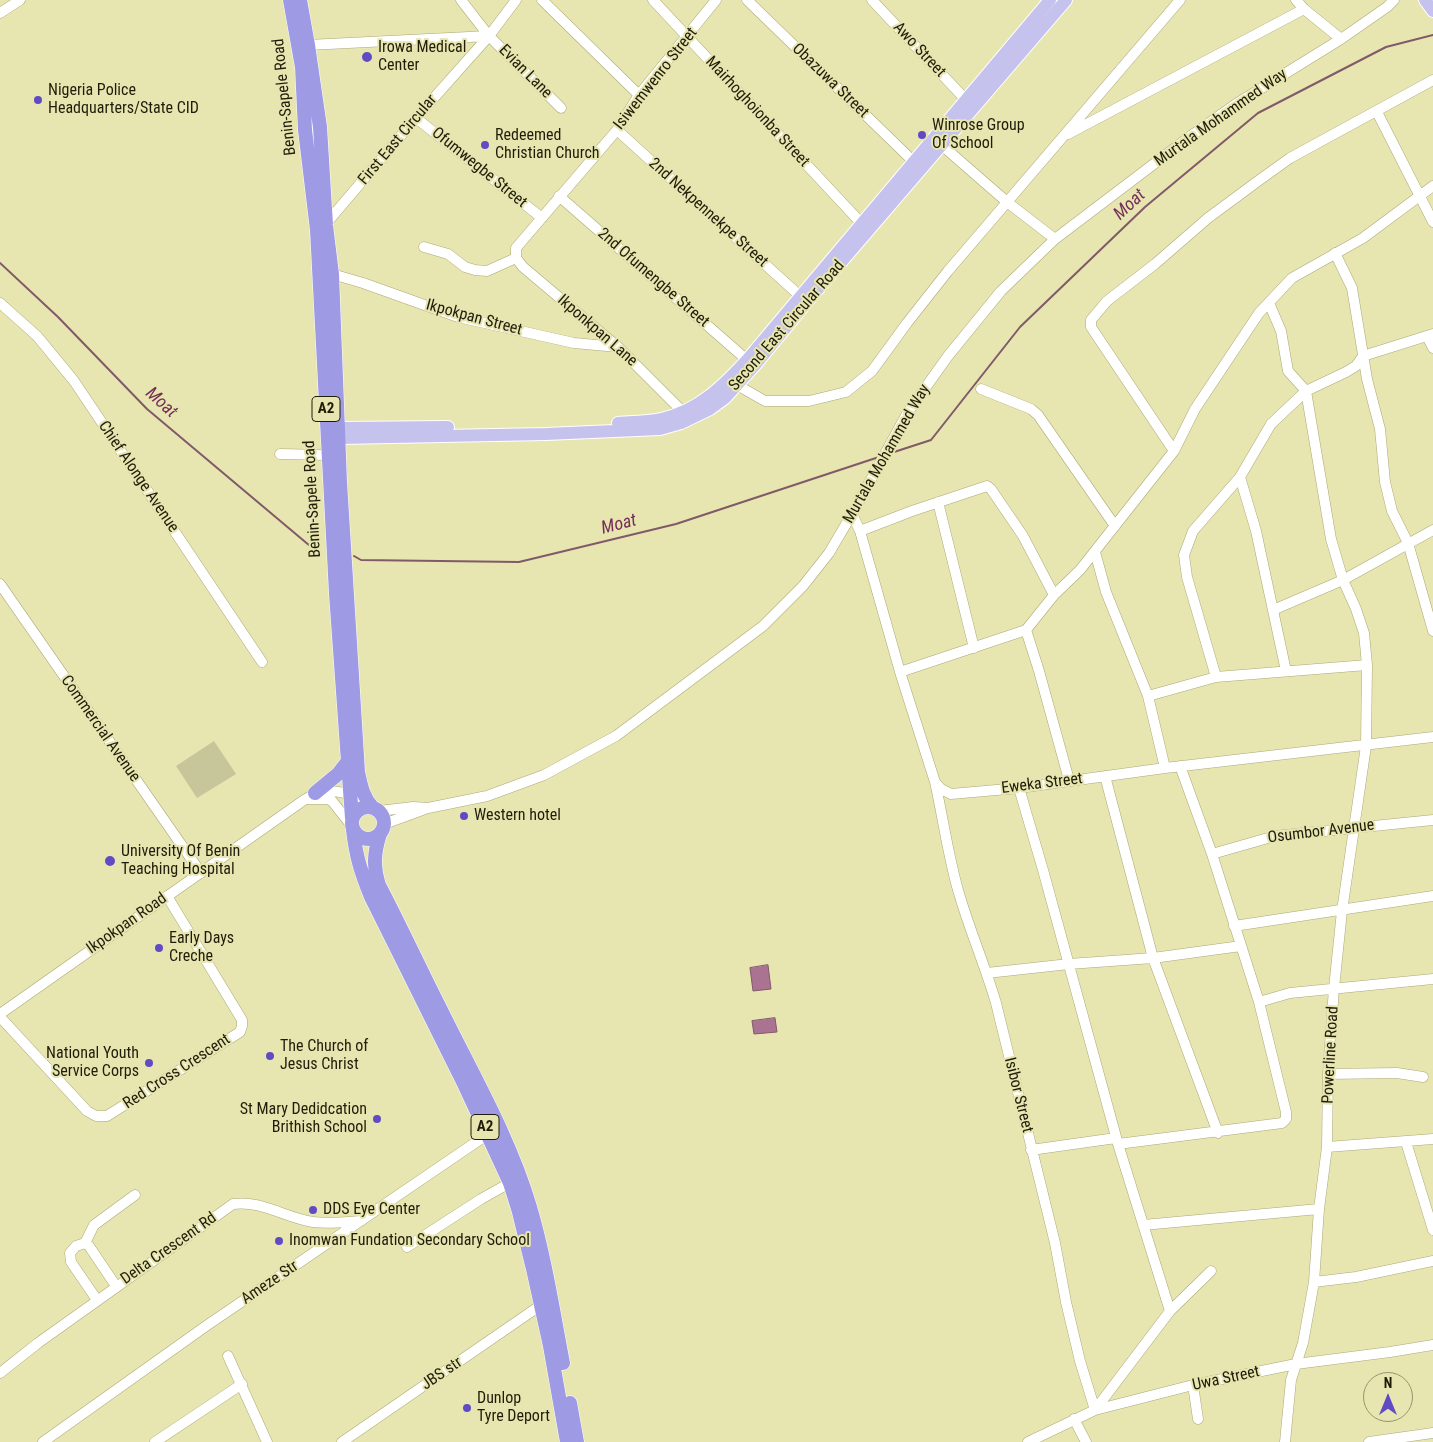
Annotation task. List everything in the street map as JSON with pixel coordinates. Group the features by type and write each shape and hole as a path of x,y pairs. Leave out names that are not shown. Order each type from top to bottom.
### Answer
{"highway":[{"name":"Benin-Sapele Road","path":"290,0 302,67 305,130 321,228 332,274 346,587 358,772 362,792 377,816"},
{"name":"Benin-Sapele Road","path":"300,0 320,127 328,455 352,825"},
{"path":"309,796 338,774 348,761"},
{"path":"363,808 377,816 376,838 365,840 356,835 352,825 354,814 363,808"},
{"name":"A2","path":"377,816 374,869 379,885 472,1070 494,1131 515,1180 530,1206 544,1263 577,1442"},
{"name":"A2","path":"352,825 355,853 371,897 494,1131"},
{"name":"A2","path":"515,1180 519,1212 541,1306 567,1442"}],"main road":[{"name":"Second East Circular Road","path":"339,433 606,424 661,419 683,412 704,401 723,385 747,360 914,162 938,141 966,100 1050,0"},
{"name":"Second East Circular Road","path":"339,433 546,434 660,429 681,423 710,409 725,398 737,385 938,141 1066,0"},
{"path":"1425,0 1433,11"}],"street":[{"name":"Evian Lane","path":"461,0 489,36 561,108"},
{"name":"First East Circular","path":"321,228 489,36 516,0"},
{"path":"542,0 639,96"},
{"name":"Mairhoghoionba Street","path":"653,0 862,224"},
{"name":"Isiwemwenro Street","path":"516,253 560,196 617,130 639,96 716,0"},
{"name":"Obazuwa Street","path":"747,0 914,162"},
{"name":"Awo Street","path":"872,0 966,100"},
{"path":"737,385 765,401 809,401 846,392 872,371 948,271 1180,0"},
{"path":"1296,0 1340,39"},
{"name":"Murtala Mohammed Way","path":"377,816 413,807 428,808 487,796 544,775 616,736 770,620 803,586 829,553 908,412 948,356 1001,291 1055,239 1199,130 1251,94 1340,39 1387,7 1394,0"},
{"path":"0,12 18,1"},
{"path":"1062,137 1304,9"},
{"path":"308,45 489,36"},
{"path":"1174,451 1091,327 1091,320 1107,301 1155,264 1208,218 1290,158 1433,80"},
{"path":"1377,112 1433,222"},
{"name":"Ofumwegbe Street","path":"416,118 542,218"},
{"name":"2nd Nekpennekpe Street","path":"617,130 800,296"},
{"path":"938,141 1007,202 1055,239"},
{"path":"900,672 1026,630 1054,595 1080,570 1095,552 1174,451 1195,409 1219,371 1259,313 1269,302 1292,278 1363,238 1433,186"},
{"name":"2nd Ofumengbe Street","path":"560,196 747,360"},
{"path":"424,247 448,254 465,267 487,271 516,253"},
{"name":"Ikponkpan Lane","path":"516,253 523,266 618,347 683,412"},
{"path":"1335,253 1352,288 1363,356 1380,429 1384,482 1392,511 1408,543 1433,631"},
{"name":"Ikpokpan Street","path":"332,274 363,282 458,317 574,343 618,347"},
{"path":"1269,302 1281,331 1288,371 1306,391"},
{"name":"Chief Alonge Avenue","path":"0,303 37,336 74,381 262,662"},
{"path":"1216,677 1187,577 1184,555 1193,531 1240,477 1271,424 1306,391 1356,366 1363,356 1430,335 1433,348"},
{"path":"981,389 1038,415 1116,526"},
{"name":"Powerline Road","path":"1285,1442 1291,1380 1304,1342 1314,1282 1319,1209 1327,1148 1328,1074 1334,988 1342,911 1366,746 1367,665 1364,633 1343,580 1331,539 1306,391"},
{"path":"280,454 328,455"},
{"path":"1240,477 1256,530 1286,671"},
{"path":"860,531 938,502 980,488 989,487 1023,536 1054,595"},
{"path":"938,502 974,648"},
{"path":"852,514 860,531 900,672 935,782"},
{"path":"1273,610 1343,580 1433,530"},
{"path":"1095,552 1106,592 1148,696 1164,768"},
{"name":"Commercial Avenue","path":"0,584 201,873"},
{"path":"1026,630 1069,780"},
{"path":"1148,696 1216,677 1367,665"},
{"name":"Eweka Street","path":"935,782 941,789 951,794 1019,788 1180,766 1433,737"},
{"path":"1031,1150 1218,1133 1282,1123 1286,1119 1286,1112 1259,1002 1212,854 1180,766"},
{"path":"1104,776 1153,958 1218,1133"},
{"name":"Isibor Street","path":"935,782 958,888 969,927 987,973 1055,1242 1066,1302 1080,1361 1095,1410"},
{"path":"1019,788 1117,1141 1170,1311"},
{"path":"309,796 326,791 350,794 377,816"},
{"path":"309,796 332,801 352,825"},
{"name":"Ikpokpan Road","path":"1,1012 309,796"},
{"name":"Osumbor Avenue","path":"1212,854 1274,836 1433,820"},
{"name":"Red Cross Crescent","path":"1,1012 87,1111 96,1116 107,1116 240,1032 242,1020 167,896"},
{"path":"1234,926 1433,896"},
{"path":"987,973 1069,964 1153,958 1241,946"},
{"path":"1259,1002 1290,993 1433,979"},
{"path":"1328,1074 1397,1073 1423,1077"},
{"name":"Ameze Str","path":"43,1442 206,1326 494,1131"},
{"path":"1327,1148 1433,1139"},
{"path":"1406,1142 1433,1230"},
{"path":"407,1247 481,1199 515,1180"},
{"path":"87,1244 94,1225 135,1195"},
{"name":"Delta Crescent Rd","path":"0,1373 116,1286 233,1204 258,1205 314,1222 338,1223 362,1220"},
{"path":"1143,1225 1319,1209"},
{"path":"87,1244 76,1246 69,1257 97,1300"},
{"path":"87,1244 116,1286"},
{"path":"1314,1282 1356,1277 1433,1261"},
{"path":"1095,1410 1170,1311 1212,1271"},
{"name":"JBS str","path":"342,1442 541,1306"},
{"name":"Uwa Street","path":"1028,1442 1095,1410 1193,1386 1296,1364 1433,1345"},
{"path":"228,1356 267,1442"},
{"path":"155,1442 242,1384"},
{"path":"1193,1386 1198,1419"},
{"path":"1074,1419 1086,1442"},
{"path":"1369,1442 1433,1433"}],"green space":[{"path":"214,741 236,774 197,798 176,766"}],"shaded area":[{"path":"768,965 771,989 753,991 750,968"},
{"path":"775,1018 777,1032 754,1034 752,1021"}],"waterway":[{"name":"Moat","path":"891,453 931,440 1020,327 1145,207 1258,113 1386,47 1433,35"},
{"name":"Moat","path":"0,263 58,317 147,409 316,551"},
{"name":"Moat","path":"354,556 361,560 519,562 676,524 879,457"}],"place":[{"name":"Irowa Medical Center","path":"367,57"},
{"name":"Nigeria Police Headquarters/State CID","path":"38,100"},
{"name":"Winrose Group Of School","path":"922,135"},
{"name":"Redeemed Christian Church","path":"485,145"},
{"name":"Western hotel","path":"464,816"},
{"name":"University Of Benin Teaching Hospital","path":"110,861"},
{"name":"Early Days Creche","path":"159,948"},
{"name":"The Church of Jesus Christ","path":"270,1056"},
{"name":"National Youth Service Corps","path":"149,1063"},
{"name":"St Mary Dedidcation Brithish School","path":"377,1119"},
{"name":"DDS Eye Center","path":"313,1210"},
{"name":"Inomwan Fundation Secondary School","path":"279,1241"},
{"name":"Dunlop Tyre Deport","path":"467,1408"}]}
